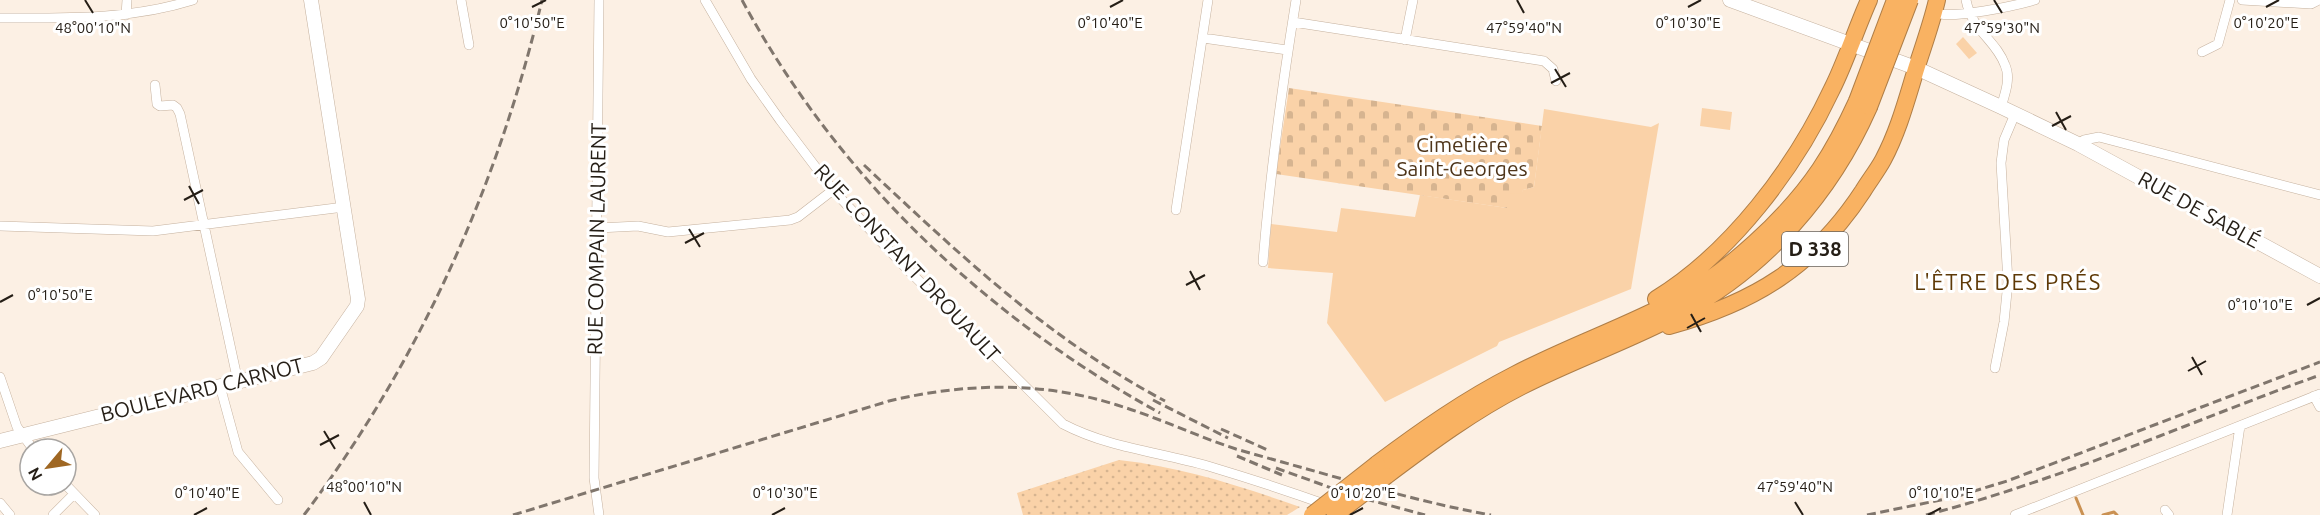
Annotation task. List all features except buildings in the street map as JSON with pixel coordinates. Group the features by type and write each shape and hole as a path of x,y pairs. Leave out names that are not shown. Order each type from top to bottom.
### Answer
{"highway":[{"path":"1850,43 1869,0"},
{"name":"D 338","path":"1312,515 1478,410 1546,374 1683,312 1745,270 1789,230 1810,206 1847,152 1895,0"},
{"name":"D 338","path":"1335,515 1426,427 1471,398 1588,339 1628,323 1677,299 1735,260 1797,199 1818,171 1863,104 1910,0"},
{"path":"1916,68 1936,6"},
{"name":"D 338","path":"1588,339 1674,288 1737,230 1774,187 1806,139 1833,89 1850,43"},
{"name":"D 338","path":"1628,338 1704,317 1770,285 1808,256 1850,211 1882,161 1903,113 1916,68"}],"street":[{"path":"126,15 127,0"},
{"path":"0,18 83,18 126,15 168,8 193,0"},
{"name":"BOULEVARD CARNOT","path":"0,441 313,363 321,358 357,306 358,299 311,0"},
{"path":"461,0 469,45"},
{"name":"RUE COMPAIN LAURENT","path":"599,0 594,478 599,515"},
{"name":"RUE CONSTANT DROUAULT","path":"705,0 751,79 833,190 902,264 1042,406 1063,424 1084,436 1207,466 1354,515"},
{"path":"1176,210 1208,0"},
{"path":"1263,262 1270,180 1296,0"},
{"path":"1405,40 1413,0"},
{"path":"1966,0 1972,19 2005,64 2007,78 2001,107"},
{"path":"1936,6 1940,15 2035,0"},
{"path":"2202,52 2218,44 2230,0"},
{"path":"2242,0 2311,4 2319,0"},
{"name":"RUE DE SABLÉ","path":"1737,1 1916,68 2001,107 2078,144 2320,276"},
{"path":"1293,22 1544,61 1553,69 1557,81"},
{"path":"1203,38 1287,50"},
{"path":"155,85 157,104 160,106 173,105 177,108 205,225 238,382"},
{"path":"1995,368 2004,322 2008,282 2001,163 2004,140 2015,114"},
{"path":"2078,144 2084,140 2099,137 2320,195"},
{"path":"598,228 638,226 668,232 790,220 798,217 833,190"},
{"path":"0,226 133,232 344,207"},
{"path":"0,377 21,435"},
{"path":"220,386 238,452 278,500"},
{"path":"2015,515 2317,395 2320,407"},
{"path":"2227,515 2240,426"},
{"path":"53,515 71,497"},
{"path":"77,497 94,515"},
{"path":"0,502 10,515"}],"green space":[{"path":"1963,37 1977,53 1969,59 1956,44"},
{"name":"Cimetière Saint-Georges","path":"1289,88 1542,126 1534,187 1523,190 1522,195 1507,208 1276,174"},
{"path":"1702,108 1732,112 1730,130 1700,126"},
{"path":"1544,109 1651,127 1659,123 1631,289 1499,342 1497,346 1385,402 1327,323 1333,273 1268,268 1271,224 1337,232 1341,208 1415,217 1420,195 1507,208 1510,193 1521,194 1523,190 1534,187"},
{"path":"1119,460 1165,467 1211,478 1300,507 1287,515 1023,515 1017,493"}],"waterway":[{"path":"2076,498 2083,515"},
{"path":"2103,515 2114,512 2117,515"}],"railway":[{"path":"304,515 384,396 450,270 478,204 502,137 524,69 542,0"},
{"path":"742,0 780,64 823,125 870,183 921,236 976,287 1034,333 1096,375 1160,413"},
{"path":"864,165 970,263 1006,293 1082,350 1165,401"},
{"path":"1867,515 1955,497 2007,481 2320,362"},
{"path":"1926,515 2075,468 2320,375"},
{"path":"513,515 889,401 946,391 1003,387 1032,388 1089,397 1132,410 1236,449 1409,497 1491,515"},
{"path":"1153,400 1228,438"},
{"path":"1221,429 1270,451"},
{"path":"1237,456 1282,475"},
{"path":"1276,468 1351,495 1425,515"}],"district":[{"name":"L'ÊTRE DES PRÉS","path":"2008,282"}]}
